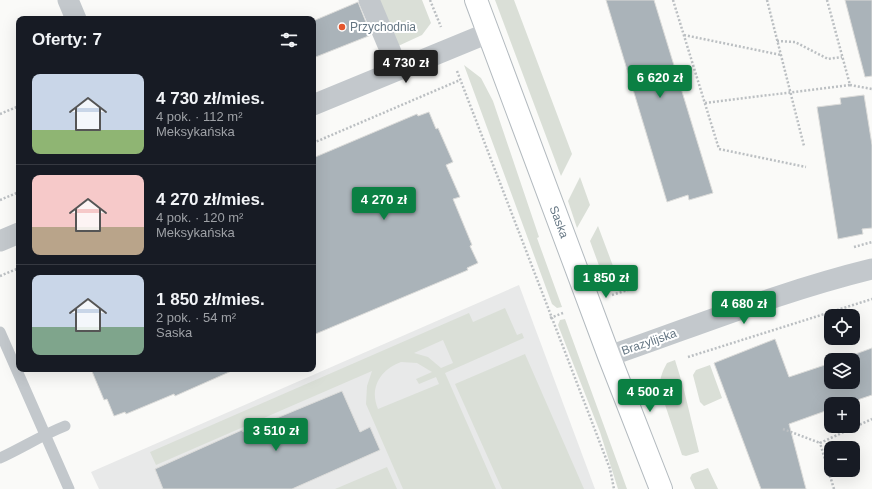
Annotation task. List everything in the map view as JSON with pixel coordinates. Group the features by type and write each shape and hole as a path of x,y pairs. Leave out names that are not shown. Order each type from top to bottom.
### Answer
{"street":[{"path":"68,0 75,16"},
{"path":"369,0 398,70"},
{"name":"Saska","path":"476,0 609,356 661,487"},
{"path":"316,104 488,33"},
{"path":"0,241 16,234"},
{"name":"Brazylijska","path":"609,356 771,297 821,281 872,269"}],"lane":[{"path":"0,332 16,369"},
{"path":"17,372 69,489"},
{"path":"0,458 20,449 44,434 65,426"}],"path":[{"path":"432,0 442,32"},
{"path":"673,0 719,149 806,167"},
{"path":"766,0 804,146"},
{"path":"827,0 850,85"},
{"path":"684,35 781,55"},
{"path":"777,40 795,42 828,59 842,57"},
{"path":"456,68 550,318 610,469 614,489"},
{"path":"316,142 460,80"},
{"path":"705,103 850,85 872,89"},
{"path":"0,114 16,107"},
{"path":"0,200 16,193"},
{"path":"0,276 16,269"},
{"path":"610,296 628,290"},
{"path":"688,357 872,299"},
{"path":"550,318 563,313"},
{"path":"783,429 820,444 872,419"},
{"path":"820,444 834,489"}],"shaded area":[{"path":"377,0 422,0 431,23 422,35 396,47"},
{"path":"495,0 514,0 572,154 561,176"},
{"path":"464,65 481,78 493,101 539,237 537,238 562,307 557,308 552,304"},
{"path":"580,177 590,205 577,228 568,201"},
{"path":"598,226 619,282 617,286 608,290 590,241"},
{"path":"519,285 595,489 99,489 91,472"},
{"path":"505,308 517,335 522,333 524,338 445,373 496,489 403,489 366,404 367,386 372,371 156,465 150,452 469,313 473,322","holes":["443,340 453,363 441,368 428,357 414,353","401,362 417,363 432,372 416,379 419,384 436,377 439,384 378,409 375,394 378,381 387,370"]},
{"path":"565,319 627,489 618,489 600,432 558,325 560,320"},
{"path":"525,354 584,489 502,489 455,384"},
{"path":"675,360 699,452 686,456 682,455 660,390 660,379 665,366 667,363"},
{"path":"710,365 722,398 704,406 700,402 693,375 696,370"},
{"path":"387,467 397,489 335,489"},
{"path":"708,468 718,489 695,489 690,478 692,474"}],"building":[{"path":"606,0 654,0 713,193 689,200 688,195 667,202"},
{"path":"845,0 872,0 872,76 865,77"},
{"name":"Przychodnia","path":"358,2 371,35 316,57 316,20"},
{"path":"864,95 872,145 872,228 862,229 863,234 838,239 817,107 841,104 840,98"},
{"path":"429,112 453,162 446,165 460,197 453,199 472,245 470,246 478,263 467,268 468,270 316,334 316,157 417,114 418,116"},
{"path":"775,339 789,377 824,365 824,389 860,389 860,353 858,353 872,348 872,395 860,399 860,397 824,397 824,412 789,424 806,489 761,489 714,363"},
{"path":"92,372 229,372 175,396 174,394 126,414 125,412 114,416 107,399 104,400"},
{"path":"342,391 360,432 370,427 380,450 292,489 163,489 155,469 242,430 243,432"}],"place":[{"name":"Przychodnia","path":"342,27"}]}
